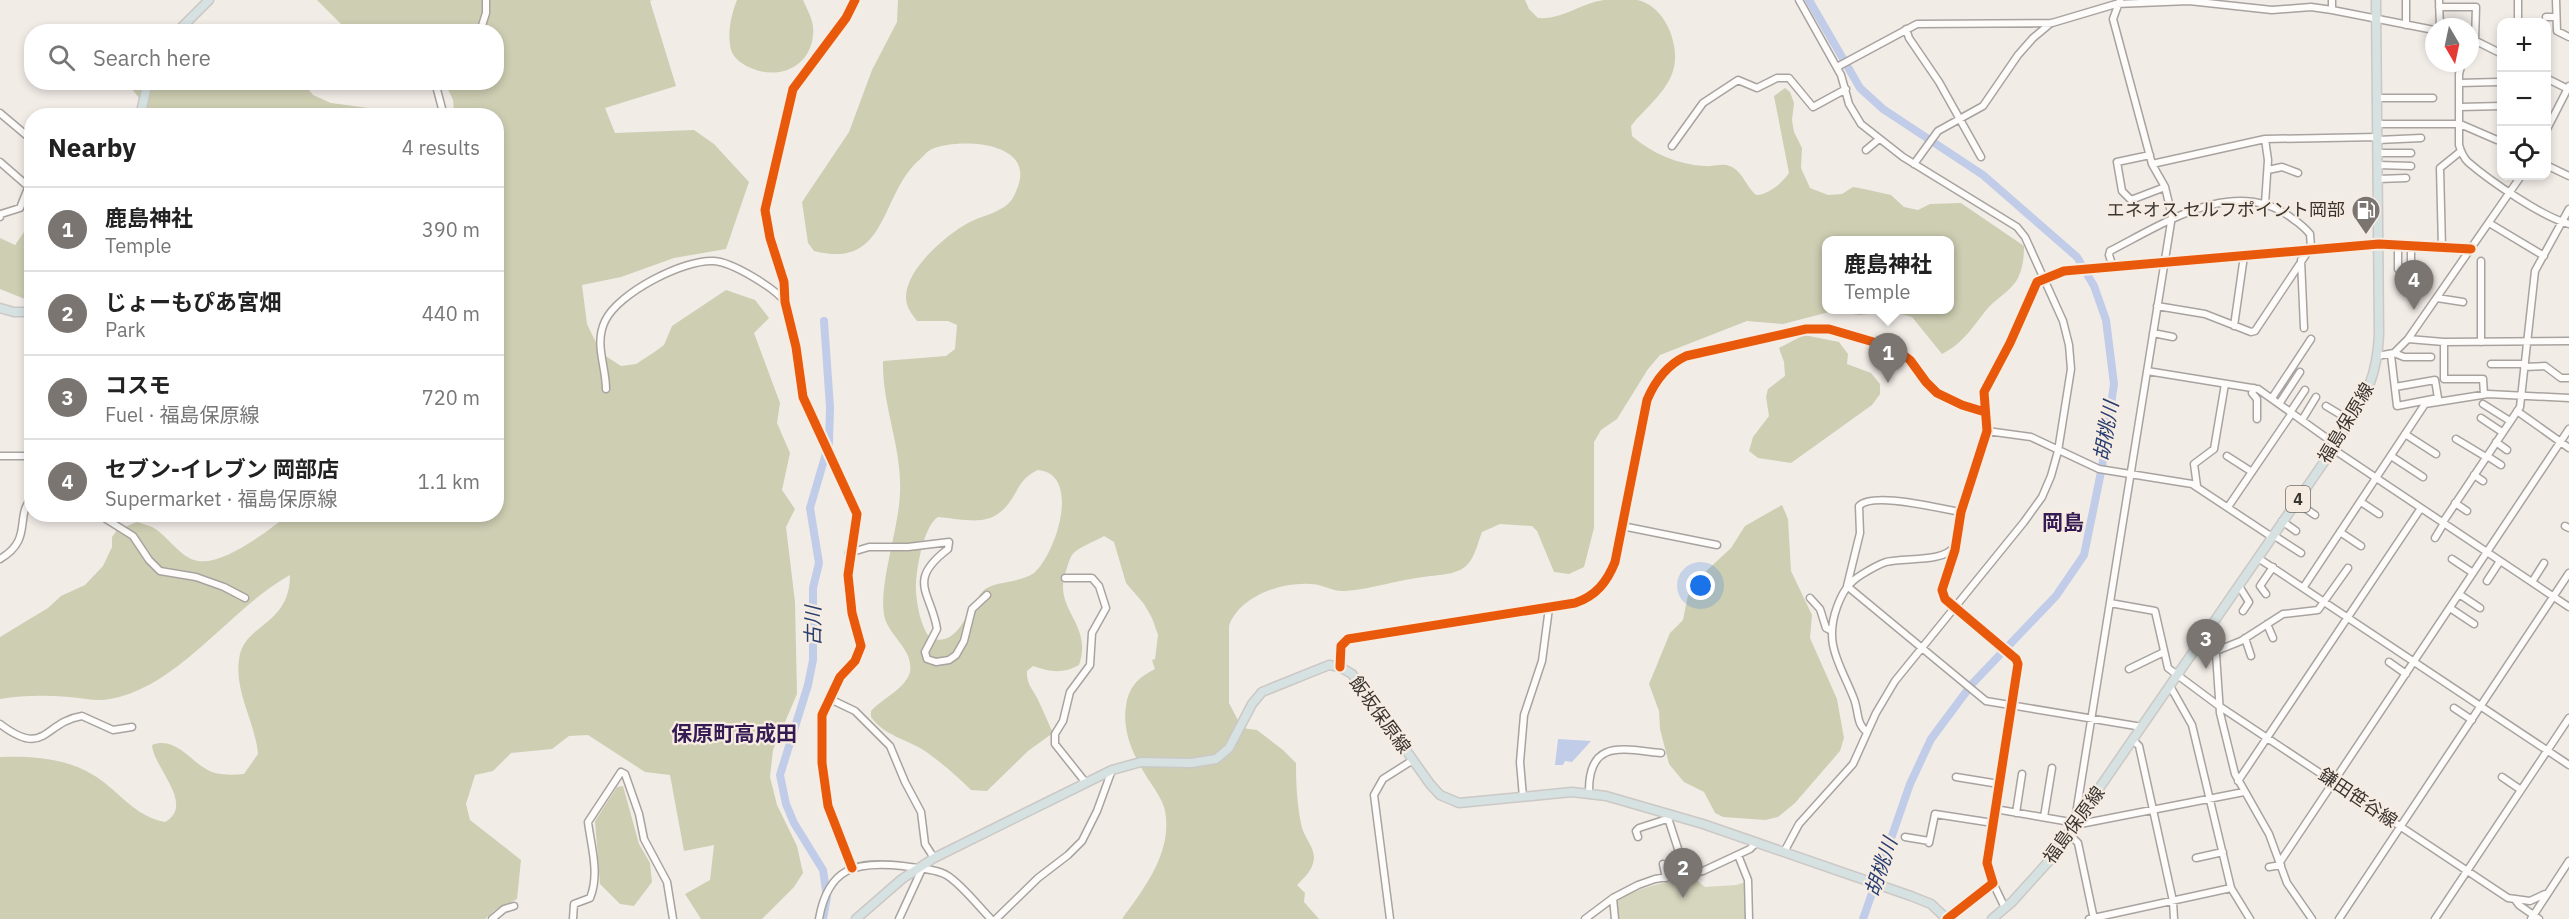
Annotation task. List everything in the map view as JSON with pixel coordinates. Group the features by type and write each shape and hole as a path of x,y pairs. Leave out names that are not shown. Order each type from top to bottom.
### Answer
{"main road":[{"path":"185,24 209,0"},
{"name":"福島保原線","path":"1992,919 2049,861 2334,447 2367,394 2377,356 2380,313 2376,0"},
{"path":"142,108 146,90"},
{"path":"0,308 24,312"},
{"name":"飯坂保原線","path":"856,919 934,858 1112,770 1141,762 1213,761 1229,748 1252,704 1262,692 1329,665 1340,667 1352,674 1440,795 1453,802 1572,792 1589,793 1757,842 1927,902 1947,919"}],"street":[{"path":"483,24 486,13 486,0"},
{"path":"852,868 830,814 822,768 822,715 840,677 855,661 861,646 849,598 849,553 857,520 856,510 805,405 796,347 785,302 784,282 770,238 765,210 793,89 846,18 855,0"},
{"path":"1784,852 1803,818 1853,764 1895,681 2035,508 2049,482 2058,451 2070,376 2070,352 2063,321 2029,243 2017,227 1914,164 1861,124 1855,115 1837,67 1799,0"},
{"path":"2247,0 2247,8"},
{"path":"2332,0 2332,10"},
{"path":"2406,0 2406,25"},
{"path":"2518,0 2518,18"},
{"path":"2556,0 2557,31 2569,37"},
{"path":"1837,67 1906,29 1921,24 2052,23 2118,2 2207,1 2227,6 2278,10 2317,7 2425,28"},
{"path":"2076,823 2152,333 2172,219 2165,187 2152,164 2113,19 2118,2"},
{"path":"2440,18 2439,3 2476,7 2474,18"},
{"path":"2546,17 2556,16"},
{"path":"1914,164 1935,134 1983,106 2018,55 2033,38 2052,23"},
{"path":"1906,29 1909,38 1981,157"},
{"path":"2479,43 2497,52"},
{"path":"2461,72 2461,151 2468,162 2511,192 2566,223"},
{"path":"1672,146 1703,103 1738,80 1757,88 1777,78 1790,78 1813,107 1846,88"},
{"path":"2550,126 2567,97 2568,87 2551,80"},
{"path":"2459,83 2497,82"},
{"path":"437,90 442,108"},
{"path":"2377,98 2433,98"},
{"path":"2460,107 2497,106"},
{"path":"0,113 24,133"},
{"path":"2377,124 2460,124 2497,140"},
{"path":"2152,164 2265,139 2421,138"},
{"path":"1866,150 1879,139"},
{"path":"2265,139 2268,170 2265,204"},
{"path":"2442,248 2440,168 2461,151"},
{"path":"2378,153 2410,153"},
{"path":"2150,155 2117,162 2122,191 2131,200 2165,187"},
{"path":"0,162 24,184"},
{"path":"2378,165 2411,165"},
{"path":"2268,170 2282,167 2298,173"},
{"path":"2551,167 2569,176"},
{"path":"2378,179 2406,178"},
{"path":"2395,387 2435,380 2438,398 2397,406 2395,387 2393,354 2408,339 2519,180"},
{"path":"0,217 1,214 20,208 24,200"},
{"path":"2113,267 2110,251 2172,219 2219,202 2265,204 2284,212 2307,230 2311,239 2311,247 2255,331 2234,326 2205,314 2157,306"},
{"path":"2435,538 2455,503 2517,411 2521,396 2535,271 2566,223 2569,209"},
{"path":"2489,223 2544,256"},
{"path":"2005,908 1993,883 1987,863 2018,662 1954,607 1943,597 1942,593 1950,557 1956,545 1961,512 1987,431 1984,390 2010,343 2037,282 2064,271 2379,244 2471,249"},
{"path":"2398,245 2398,269"},
{"path":"2411,246 2411,282"},
{"path":"2234,326 2244,256"},
{"path":"2301,260 2304,328"},
{"path":"606,389 600,356 604,322 613,308 625,297 666,275 708,261 726,263 741,269 785,302"},
{"path":"2481,261 2481,342"},
{"path":"2437,298 2463,303"},
{"path":"1340,667 1341,646 1348,639 1549,608 1582,601 1603,585 1615,562 1647,400 1663,373 1686,356 1806,329 1829,329 1894,348 1911,360 1926,382 1937,393 1962,405 1985,412"},
{"path":"2152,333 2173,337"},
{"path":"2271,398 2311,339"},
{"path":"2408,339 2444,342 2569,341"},
{"path":"2444,342 2444,379 2483,379 2484,394"},
{"path":"2377,356 2393,354 2404,357 2431,357"},
{"path":"2491,364 2545,366 2561,378 2569,378"},
{"path":"2147,370 2254,388 2302,420 2376,478 2569,606"},
{"path":"2279,404 2300,372"},
{"path":"2197,486 2194,463 2214,450 2225,384"},
{"path":"2254,388 2252,393 2257,399 2257,419"},
{"path":"2228,507 2305,390"},
{"path":"2303,588 2425,404 2484,394 2569,398"},
{"path":"2302,420 2316,397"},
{"path":"2483,404 2510,421"},
{"path":"2326,406 2351,421"},
{"path":"2517,411 2569,448"},
{"path":"2481,418 2502,432"},
{"path":"2269,867 2281,864 2569,429"},
{"path":"1987,431 2026,436 2098,470 2197,486 2301,553"},
{"path":"2405,434 2436,454"},
{"path":"2456,439 2501,465"},
{"path":"2496,442 2507,450"},
{"path":"0,456 24,456"},
{"path":"2227,456 2252,472"},
{"path":"2391,456 2423,477"},
{"path":"2474,475 2482,481"},
{"path":"1868,732 1860,725 1855,703 1836,657 1830,630 1839,600 1847,586 1860,533 1859,509 1863,502 1881,499 1961,512"},
{"path":"2296,502 2315,514"},
{"path":"2361,502 2379,514"},
{"path":"2455,503 2467,512"},
{"path":"2238,781 2421,508"},
{"path":"2282,521 2296,531"},
{"path":"0,560 11,552 19,540 25,522"},
{"path":"111,522 133,536 149,560 160,571 196,577 224,587 245,598"},
{"path":"1622,526 1718,545"},
{"path":"2340,532 2361,546"},
{"path":"849,553 869,547 908,547 949,542 948,549 934,559 929,567 923,586 937,629 925,652 930,661 949,660 961,650 972,609 987,595"},
{"path":"1847,586 1886,562 1950,557"},
{"path":"2258,558 2569,765"},
{"path":"2452,559 2473,573"},
{"path":"2487,580 2500,561"},
{"path":"2532,582 2544,563"},
{"path":"2266,594 2260,586 2272,567"},
{"path":"2216,651 2245,638 2285,614 2317,611 2348,568"},
{"path":"2339,919 2569,573"},
{"path":"1065,578 1090,577 1096,581 1106,608 1092,633 1092,654 1088,669 1070,692 1063,721 1054,737 1055,744 1086,783"},
{"path":"1847,586 1986,701 2142,727"},
{"path":"2239,586 2249,602 2243,611"},
{"path":"2459,594 2480,608"},
{"path":"1810,598 1820,609 1827,629 1830,630"},
{"path":"2110,603 2155,611 2168,669 2177,676"},
{"path":"1523,797 1520,762 1524,715 1542,661 1549,608"},
{"path":"2450,608 2474,624"},
{"path":"2267,624 2272,638"},
{"path":"2210,629 2215,639 2219,706 2238,781 2269,834 2298,902 2312,919"},
{"path":"2245,638 2251,656"},
{"path":"2129,669 2164,652"},
{"path":"2389,662 2406,674"},
{"name":"鎌田笹谷線","path":"2177,676 2467,871 2516,900 2518,905 2534,918"},
{"path":"2170,686 2192,725 2231,888 2250,919"},
{"path":"830,699 855,711 875,734 890,746 921,812 925,844 934,858"},
{"path":"2454,708 2472,720"},
{"path":"0,724 22,737 33,739 40,738 68,720 82,716 113,730 132,727"},
{"path":"2435,919 2569,718"},
{"path":"2133,740 2139,746 2173,900 2174,919"},
{"path":"1589,793 1590,770 1595,760 1604,753 1615,749 1661,753"},
{"path":"1390,919 1374,798 1377,787 1383,779 1413,760"},
{"path":"2044,817 2052,768"},
{"path":"996,919 1082,840 1097,811 1112,770"},
{"path":"573,919 574,904 590,898 593,890 595,864 589,816 607,794 618,772 621,772 624,774 639,814 644,839 667,882 673,919"},
{"path":"2016,813 2022,774"},
{"path":"1956,777 2000,784"},
{"path":"2502,777 2521,790"},
{"path":"1995,809 2076,823 2153,811 2244,792"},
{"path":"1905,837 1929,842 1935,814 1993,823"},
{"path":"1638,837 1636,831 1639,828 1670,816 1679,852"},
{"path":"2068,834 2078,843 2092,919 2231,888"},
{"path":"1585,919 1613,898 1640,884 1703,872 1749,849 1757,842"},
{"path":"2196,858 2223,852"},
{"path":"1738,855 1748,880 1749,919"},
{"path":"2534,918 2545,894 2569,861"},
{"path":"819,919 824,894 834,881 852,868 872,864 920,868 947,876 991,919"},
{"path":"1664,864 1666,878"},
{"path":"899,919 920,868"},
{"path":"1947,919 1993,883"},
{"path":"2516,900 2529,901 2545,894"},
{"path":"1613,898 1615,919"},
{"path":"492,919 504,909 514,906"}],"green space":[{"path":"317,0 652,0 650,1 676,86 605,108 615,133 694,130 714,144 749,182 726,249 674,258 621,277 582,285 587,324 601,353 621,366 636,364 653,353 664,345 672,326 726,290 755,300 769,318 754,333 780,403 777,423 790,453 782,490 795,509 786,527 795,602 797,694 773,750 770,777 777,805 797,846 803,873 794,887 762,919 701,919 685,894 710,880 714,845 684,851 670,775 645,772 588,735 569,736 552,749 511,753 493,771 475,775 466,804 470,820 521,860 517,899 495,910 485,919 0,919 0,757 49,759 73,765 104,782 144,815 165,822 173,815 176,806 175,796 154,754 152,745 170,744 207,770 225,774 244,774 258,754 241,692 238,667 240,654 244,644 276,614 283,604 288,591 290,575 268,589 181,663 159,679 135,692 105,700 43,696 0,699 0,637 48,608 61,596 85,585 103,566 112,547 112,537 117,530 137,522 150,526 189,558 205,561 230,554 279,522 504,522 504,108 454,108 448,90 504,90 504,24 341,24"},
{"path":"737,0 803,0 813,26 811,46 806,56 791,68 772,73 751,68 737,59 732,53 729,37 731,18"},
{"path":"898,0 1525,0 1529,9 1538,18 1547,18 1604,0 1637,0 1647,3 1663,18 1673,39 1675,50 1675,61 1670,79 1631,126 1632,136 1640,142 1657,153 1684,163 1729,166 1739,173 1756,195 1765,193 1779,184 1789,173 1774,96 1785,88 1790,92 1794,103 1792,120 1794,132 1802,148 1801,168 1810,188 1828,195 1842,194 1853,187 1864,189 1891,195 1904,207 1918,210 1930,204 1961,203 2024,246 2022,266 2012,286 1988,308 1962,339 1942,354 1912,317 1901,314 1954,314 1954,236 1822,236 1822,314 1783,324 1747,321 1660,355 1648,369 1617,419 1601,430 1594,442 1594,528 1584,567 1569,574 1554,572 1537,531 1532,526 1500,524 1482,532 1470,562 1453,573 1345,591 1315,584 1298,584 1274,589 1251,599 1234,616 1229,626 1229,703 1242,728 1257,730 1296,763 1300,820 1303,832 1313,850 1314,858 1310,870 1297,885 1305,893 1304,902 1319,919 1122,919 1155,869 1165,841 1166,826 1162,803 1130,744 1125,716 1127,700 1132,688 1139,679 1155,669 1152,660 1155,659 1158,635 1144,604 1126,583 1114,542 1104,536 1087,544 1072,555 1067,566 1063,582 1064,595 1081,638 1082,650 1079,665 1067,670 1056,671 1033,666 1027,671 1029,684 1053,733 1028,751 987,791 971,790 931,756 889,733 871,717 871,711 904,683 910,672 905,649 890,630 884,615 884,587 899,507 900,475 886,394 883,361 946,356 955,349 957,325 948,321 917,321 907,304 908,286 920,264 939,244 968,223 995,212 1009,203 1019,183 1020,169 1014,158 990,146 958,144 932,149 905,176 879,227 869,240 856,250 838,254 814,251 808,243 802,202 849,132 872,70 897,22","holes":["1038,470 1051,475 1059,485 1062,499 1061,516 1057,533 1042,563 1034,573 1022,579 993,585 983,591 961,625 948,638 939,640 929,637 920,616 916,584 924,540 933,522 938,517 971,520 989,518 1006,507 1020,485 1033,472"]},
{"path":"133,90 309,90 313,95 331,103 369,108 147,108"},
{"path":"24,232 24,299 0,289 0,238 15,245"},
{"path":"1804,335 1839,342 1848,354 1847,364 1871,373 1880,384 1880,394 1872,405 1791,463 1758,458 1749,451 1753,437 1769,416 1766,397 1768,389 1785,376 1784,362 1779,348"},
{"path":"1782,505 1788,519 1791,571 1812,615 1810,638 1837,699 1844,738 1840,751 1795,803 1778,817 1765,820 1723,817 1715,813 1704,792 1684,782 1669,764 1660,729 1659,711 1649,684 1670,633 1683,620 1688,595 1703,574 1731,548 1745,526"},
{"path":"623,786 639,844 650,863 652,882 634,906 620,904 600,884 595,821 617,787"},
{"path":"1693,877 1705,887 1746,882 1747,919 1612,919 1612,903 1622,897 1651,886"}],"water":[{"path":"1558,739 1591,741 1572,762 1565,761 1563,765 1555,765"}],"waterway":[{"name":"胡桃川","path":"1809,0 1860,88 1883,109 1983,175 2077,257 2094,286 2106,320 2114,384 2102,467 2084,555 2056,596 1972,684 1931,739 1910,784 1863,919"},
{"name":"古川","path":"823,919 827,897 823,870 794,823 786,804 780,775 808,685 813,660 813,588 819,563 810,508 829,443 830,407 824,321"}],"cycle path":[{"path":"852,868 828,806 822,763 822,715 840,677 855,661 861,646 852,613 848,575 857,514 803,397 796,347 785,302 784,282 770,238 765,210 793,89 846,18 855,0"},
{"path":"1947,919 1993,883 1987,863 2018,664 2016,659 1945,599 1942,590 1955,550 1961,512 1987,431 1984,392 2010,343 2037,282 2064,271 2379,244 2471,249"},
{"path":"1340,667 1341,646 1348,639 1575,603 1595,592 1604,582 1615,562 1647,400 1662,374 1686,356 1806,329 1829,329 1894,348 1910,360 1937,393 1962,405 1985,412"}],"place":[{"name":"エネオス セルフポイント岡部","path":"2366,236"},
{"name":"セブン-イレブン 岡部店","path":"2414,310"},
{"name":"鹿島神社","path":"1888,383"},
{"name":"コスモ","path":"2206,669"},
{"name":"じょーもぴあ宮畑","path":"1683,898"}],"district":[{"name":"岡島","path":"2063,523"},
{"name":"保原町高成田","path":"734,734"}]}
